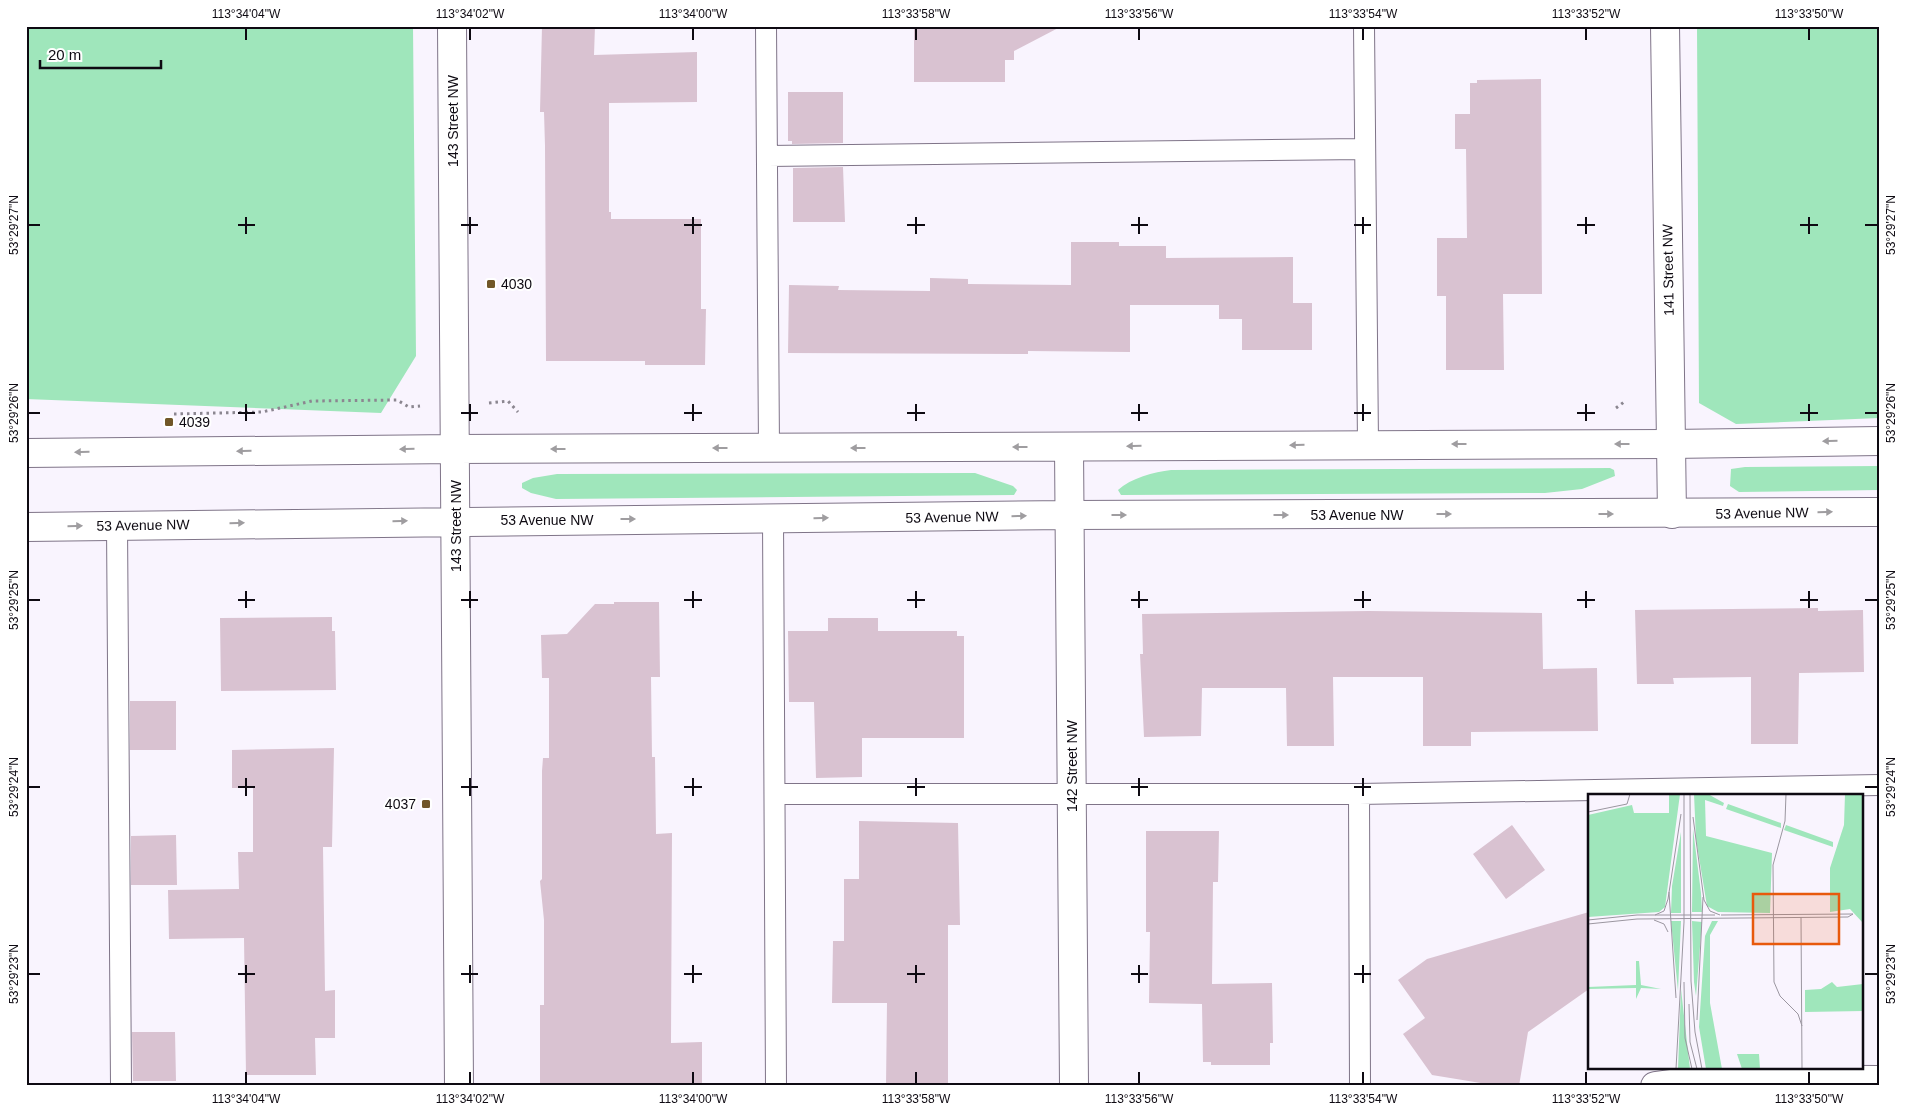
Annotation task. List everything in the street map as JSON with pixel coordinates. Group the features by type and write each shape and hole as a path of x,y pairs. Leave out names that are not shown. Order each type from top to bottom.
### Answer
{"street":[{"name":"143 Street NW","path":"452,26 459,1086"},
{"name":"141 Street NW","path":"1665,26 1672,514"},
{"path":"26,453 1368,444 1670,444 1879,440"},
{"name":"142 Street NW","path":"1069,447 1074,1086"},
{"name":"53 Avenue NW","path":"26,527 1070,515 1879,512"},
{"path":"1655,1086 1707,1079 1879,1080"}],"lane":[{"path":"766,26 769,448"},
{"path":"1364,26 1363,149 1368,444"},
{"path":"768,156 1363,149"},
{"path":"773,519 776,1086"},
{"path":"117,525 121,1086"},
{"path":"775,794 1359,794 1879,786"},
{"path":"1359,794 1360,1086"}],"path":[{"path":"164,414 262,412 312,402 397,400 409,407"}],"green space":[{"path":"26,26 413,26 416,356 381,413 26,399"},
{"path":"1697,26 1879,26 1879,418 1736,424 1699,403"},
{"path":"1879,466 1879,490 1739,492 1730,486 1731,469 1745,467"},
{"path":"1610,468 1614,470 1615,476 1582,489 1545,493 1121,495 1118,490 1129,482 1143,476 1171,470"},
{"path":"975,473 1013,486 1017,490 1014,495 556,499 531,493 522,488 522,483 533,478 557,474"}],"building":[{"path":"542,26 595,26 594,55 697,52 697,102 609,103 609,212 611,212 611,219 701,219 701,309 706,309 705,365 645,365 645,361 546,361 545,146 544,112 540,112"},
{"path":"914,26 1062,26 1014,51 1014,60 1005,60 1005,82 914,82"},
{"path":"1541,79 1542,294 1503,294 1504,370 1446,370 1446,296 1437,296 1437,238 1467,238 1466,149 1455,149 1455,114 1470,114 1470,83 1477,83 1477,80"},
{"path":"788,92 843,92 843,143 792,144 792,141 788,141"},
{"path":"843,167 845,222 793,222 793,168"},
{"path":"1071,242 1119,242 1119,246 1166,246 1166,258 1293,257 1293,303 1312,303 1312,350 1242,350 1242,319 1219,319 1219,305 1130,305 1130,352 1028,351 1028,354 788,353 789,285 839,286 838,290 930,291 930,278 968,279 968,284 1071,285"},
{"path":"614,602 659,602 660,677 651,677 652,757 655,757 656,834 672,833 671,1043 702,1042 702,1086 540,1086 540,1005 544,1005 544,920 540,881 542,879 542,771 543,758 549,758 549,678 542,678 541,635 567,634 595,604 614,604"},
{"path":"1818,608 1818,611 1863,610 1864,672 1799,673 1798,744 1751,744 1751,677 1673,678 1674,684 1637,684 1635,610"},
{"path":"1369,611 1542,613 1543,669 1597,668 1598,731 1471,732 1471,746 1423,746 1423,677 1333,677 1334,746 1287,746 1286,688 1202,688 1201,736 1144,737 1140,654 1143,654 1142,614"},
{"path":"332,617 332,631 335,631 336,690 221,691 220,618"},
{"path":"828,618 878,618 878,631 957,631 957,636 964,636 964,738 862,738 862,777 816,778 814,702 789,702 788,631 828,631"},
{"path":"130,701 176,701 176,750 130,750"},
{"path":"334,748 332,847 323,847 325,991 335,990 335,1038 315,1038 316,1075 246,1075 244,938 169,939 168,890 239,889 238,852 253,852 253,788 232,788 232,750"},
{"path":"859,821 958,823 960,925 948,925 948,1086 886,1086 887,1003 832,1003 833,941 844,941 844,879 859,879"},
{"path":"1512,825 1545,870 1506,899 1473,854"},
{"path":"1146,831 1219,831 1218,882 1213,882 1212,984 1272,983 1273,1043 1270,1043 1270,1065 1211,1065 1211,1062 1203,1062 1202,1004 1149,1003 1150,932 1146,932"},
{"path":"176,835 177,885 131,885 131,836"},
{"path":"1588,912 1588,990 1528,1032 1519,1086 1499,1086 1432,1075 1403,1034 1425,1018 1398,980 1427,959"},
{"path":"132,1032 175,1032 176,1081 133,1081"}],"place":[{"name":"4030","path":"491,284"},
{"name":"4039","path":"169,422"},
{"name":"4037","path":"426,804"}]}
